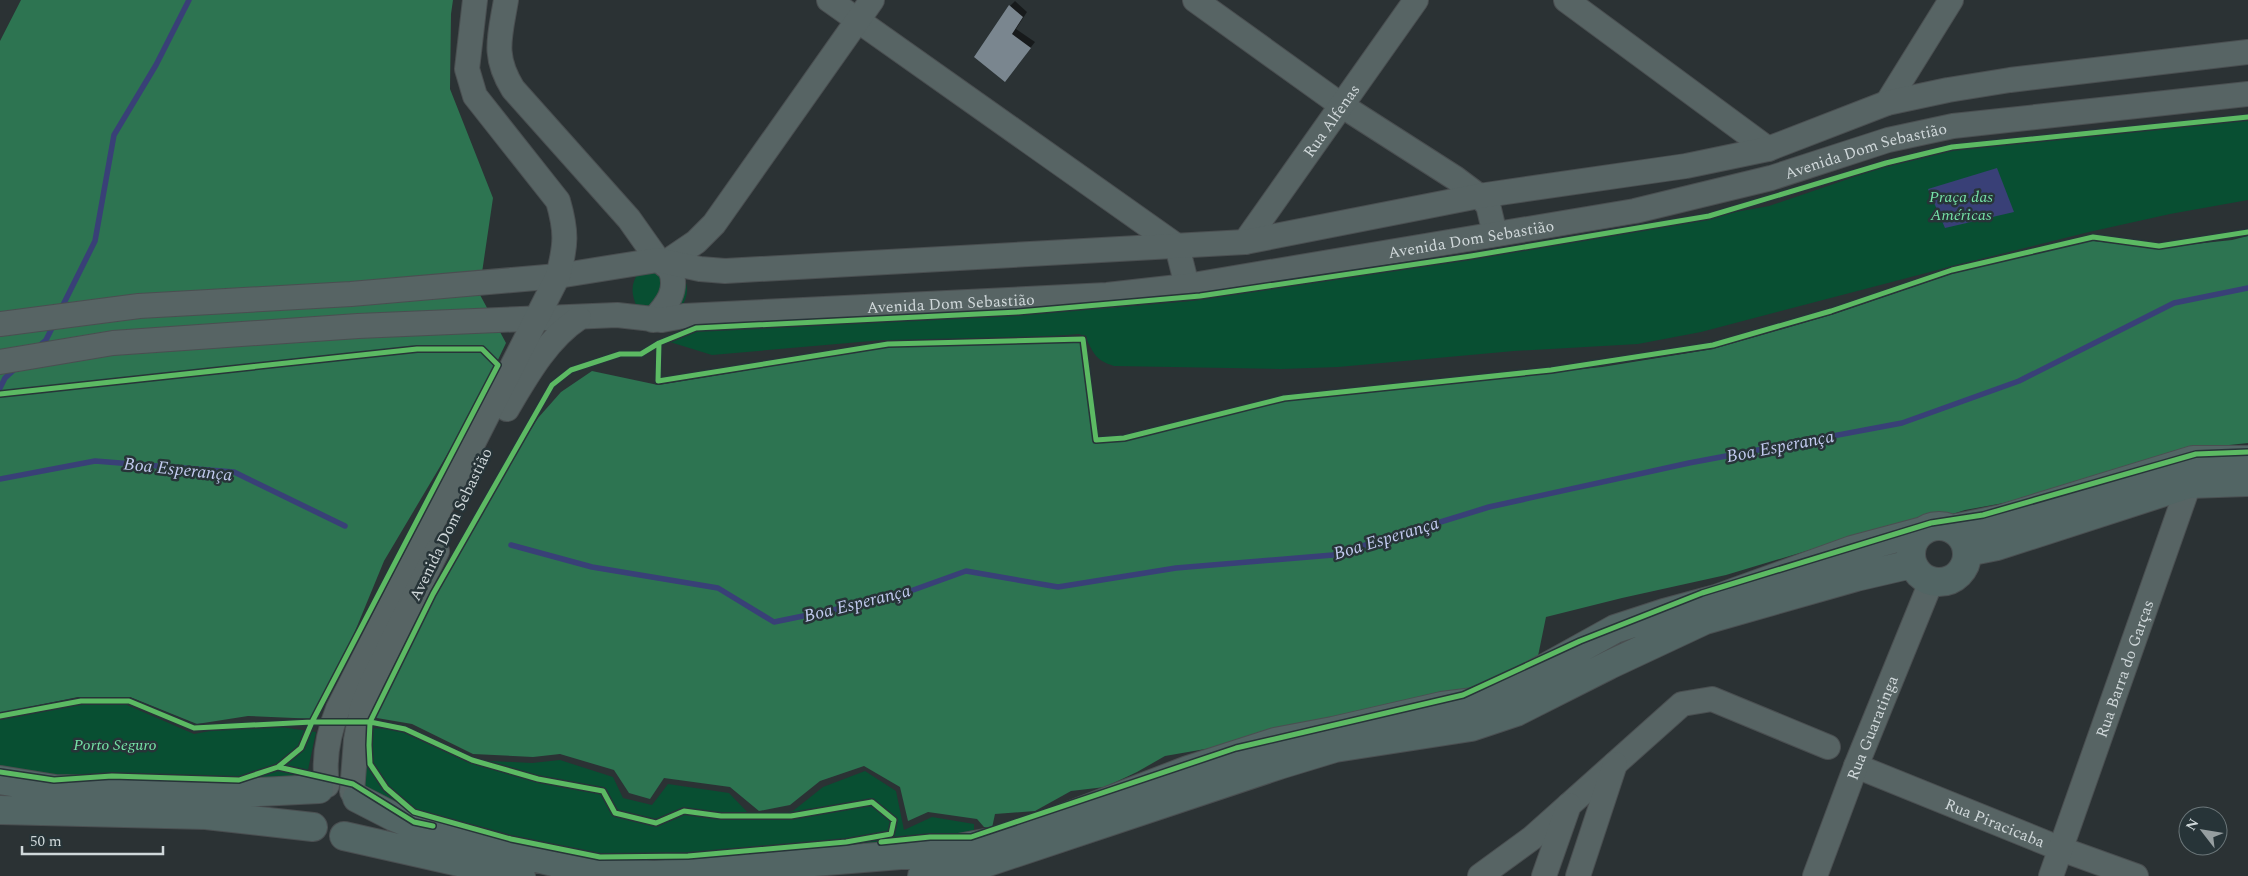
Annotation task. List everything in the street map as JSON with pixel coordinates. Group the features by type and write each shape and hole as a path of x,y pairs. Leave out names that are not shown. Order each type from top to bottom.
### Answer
{"main road":[{"path":"0,780 55,789 238,793 339,791 394,817 434,833 553,862 644,874 938,852 1012,838 1188,770 1275,742 1442,706 1474,702 1507,689 1615,629 1664,612 1716,600 1852,550 1937,526 1952,529 2248,460"},
{"path":"1967,552 1997,546 2191,472 2248,482"},
{"path":"922,876 964,870 1335,748 1471,727 1516,712 1609,665 1705,620 1856,576 1922,573 1942,583 1957,576 1966,563 1967,552 1965,542 1952,529"},
{"path":"1922,573 1912,546 1923,531"},
{"path":"313,827 307,811 309,802 339,791"},
{"path":"339,791 360,807 357,824 344,836"},
{"path":"0,810 206,815 313,827 326,837 344,836 521,876"}],"street":[{"name":"Avenida Dom Sebastião","path":"339,791 325,755 329,735 338,709 537,319 566,275 563,220 558,201 492,119 475,96 472,87 467,69 475,0"},
{"path":"506,0 498,44 499,60 504,75 513,89 669,262 673,288 666,307 652,320"},
{"path":"829,0 1178,246 1187,286"},
{"path":"0,324 139,306 351,294 566,275 669,262 704,236 714,224 872,0"},
{"path":"1195,0 1341,105 1455,178 1479,196 1488,205 1484,235"},
{"name":"Rua Alfenas","path":"1246,242 1416,0"},
{"path":"1566,0 1768,148"},
{"path":"1887,102 1941,3"},
{"name":"Avenida Dom Sebastião","path":"669,262 725,271 1246,242 1479,196 1686,166 1768,148 1887,102 2010,80 2248,52"},
{"name":"Avenida Dom Sebastião","path":"339,791 356,740 362,708 370,684 508,409 543,353 570,324 579,318 618,315 652,320 684,316 1107,295 1187,286 1635,210 1771,178 1888,140 1953,126 2248,94"},
{"path":"15,360 113,343 358,326 579,318"},
{"name":"Rua Barra do Garças","path":"2051,876 2191,472"},
{"name":"Rua Guaratinga","path":"1815,876 1856,766 1922,573"},
{"path":"1480,876 1532,838 1570,802 1682,704 1712,699 1828,747"},
{"path":"1578,876 1616,762"},
{"name":"Rua Piracicaba","path":"1856,766 2061,849 2136,876"},
{"path":"1544,876 1570,802"}],"green space":[{"path":"21,0 453,0 451,14 450,89 493,198 479,293 506,343 476,406 384,561 351,641 328,686 317,719 248,716 197,724 130,697 78,697 0,713 0,41"},
{"name":"Praça das Américas","path":"2248,117 2248,200 2170,214 2089,232 1701,332 1638,344 1514,351 1338,367 1281,369 1114,366 1099,359 1085,336 1079,334 982,342 883,340 712,355 670,342 672,339 698,331 1119,307 1191,301 1624,232 1769,206 1886,166 1954,148 2037,135 2087,134"},
{"path":"2248,236 2248,443 2173,451 2099,479 2043,496 1965,510 1874,539 1833,543 1726,575 1546,617 1538,656 1487,685 1409,700 1272,731 1211,748 1165,756 1105,787 1071,791 1035,811 995,814 992,828 984,827 977,819 928,812 908,821 900,787 864,766 820,781 790,805 759,811 730,787 664,778 650,799 629,793 614,770 560,754 533,757 473,754 412,724 371,717 433,594 488,497 538,418 561,392 592,371 658,385 888,347 1082,342 1094,443 1125,441 1284,400 1602,367 1713,349 1831,315 1951,274 2085,240 2157,248 2232,240"},
{"path":"639,272 682,273 687,291 680,309 638,309 632,290"},
{"name":"Porto Seguro","path":"79,704 127,705 194,734 252,723 316,732 305,784 0,776 0,720"},
{"path":"362,728 405,729 472,760 532,763 560,760 613,777 623,798 652,805 668,784 729,793 754,819 793,811 823,787 865,771 896,791 904,830 932,817 974,824 974,836 654,869 439,829 359,784"}],"water":[{"path":"1997,168 2014,212 1945,228 1928,189"}],"building":[{"path":"1009,5 1023,17 1012,34 1031,48 1005,82 974,57"}],"waterway":[{"path":"61,309 95,241 114,135 156,65 189,0"},
{"name":"Boa Esperança","path":"511,545 592,567 718,588 774,622 891,598 966,571 1058,587 1176,568 1333,555 1489,507 1689,463 1902,423 2019,381 2174,303 2248,288"},
{"path":"38,347 46,340 54,324"},
{"path":"0,388 5,378 17,367"},
{"name":"Boa Esperança","path":"0,479 95,461 234,472 345,526"}],"cycle path":[{"path":"0,394 417,349 482,349 498,365 312,722 370,722 405,729 472,760 538,779 603,791 615,813 656,823 684,811 721,816 791,816 872,802 894,820 891,834 846,842 688,856 600,857 511,839 414,812 386,788 370,764 370,722 433,594 552,385 571,370 620,354 641,354 659,343 696,328 1018,312 1200,296 1471,256 1709,216 1886,163 1952,147 2248,117"},
{"path":"659,343 658,381 888,344 1083,339 1096,440 1124,438 1284,398 1551,370 1713,345 1831,311 1952,270 2093,237 2159,246 2248,232"},
{"path":"881,842 930,837 971,837 1236,748 1463,695 1580,641 1702,593 1931,523 1983,515 2196,454 2248,452"},
{"path":"0,716 81,701 129,701 194,728 312,722 301,748 278,767 239,780 112,776 54,780 0,772"},
{"path":"278,767 353,784 414,822 433,826"}]}
